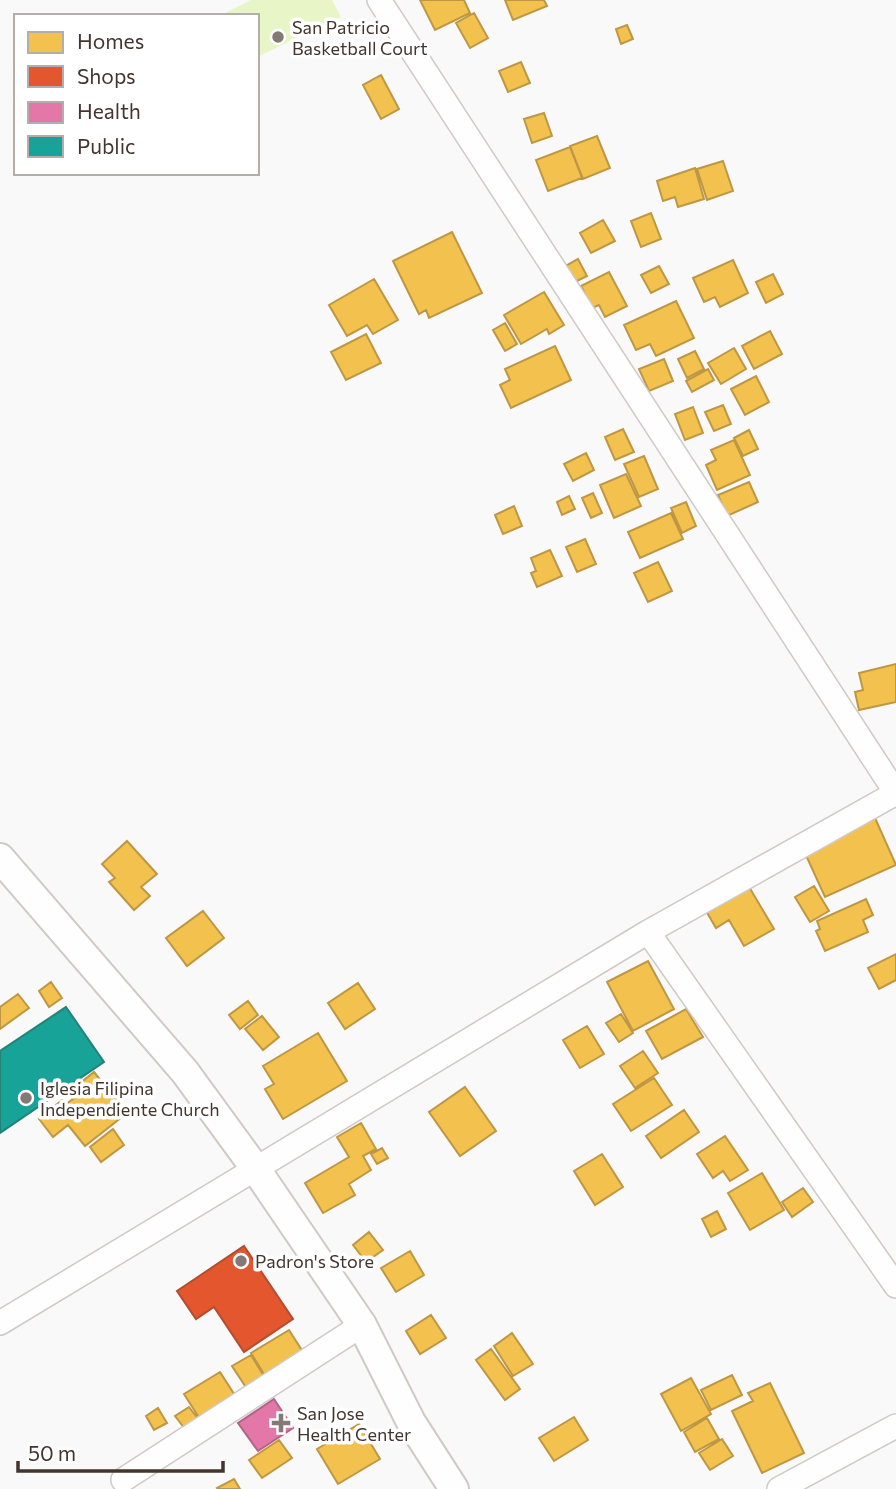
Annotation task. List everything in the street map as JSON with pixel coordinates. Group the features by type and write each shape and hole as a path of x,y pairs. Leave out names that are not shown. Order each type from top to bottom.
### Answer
{"street":[{"path":"0,1323 648,932 896,793 379,0"},
{"path":"0,858 186,1072 362,1325 411,1422 454,1489"},
{"path":"648,932 896,1286"},
{"path":"123,1480 362,1325"},
{"path":"779,1489 896,1426"}],"green space":[{"name":"San Patricio Basketball Court","path":"251,0 332,0 341,17 259,56 259,14 223,14"}],"building: Homes":[{"path":"420,0 464,0 470,13 435,30"},
{"path":"505,0 544,0 547,6 513,20"},
{"path":"474,13 488,38 470,48 456,23"},
{"path":"627,25 633,39 621,44 616,29"},
{"path":"521,62 530,83 508,92 499,71"},
{"path":"381,75 399,109 381,119 363,85"},
{"path":"544,113 552,136 532,143 524,119"},
{"path":"597,136 610,168 583,179 570,146"},
{"path":"570,147 582,178 548,191 536,160"},
{"path":"723,161 733,191 707,200 697,169"},
{"path":"695,168 704,199 678,207 675,197 663,201 657,181"},
{"path":"651,213 661,239 641,247 631,221"},
{"path":"603,220 615,241 591,253 580,233"},
{"path":"452,232 482,293 429,318 426,310 419,314 393,261"},
{"path":"578,259 587,276 573,283 564,267"},
{"path":"733,260 748,293 720,307 715,297 704,302 693,278"},
{"path":"659,266 669,284 651,293 641,275"},
{"path":"609,272 627,306 605,317 599,305 592,308 581,286"},
{"path":"773,274 783,294 766,303 756,282"},
{"path":"374,279 398,320 373,334 367,325 347,336 329,305"},
{"path":"544,292 564,325 549,334 547,329 521,344 504,315"},
{"path":"676,301 694,338 656,356 650,344 636,350 624,325"},
{"path":"505,323 517,344 505,351 493,330"},
{"path":"770,331 782,354 754,369 742,346"},
{"path":"366,334 381,363 346,380 331,352"},
{"path":"555,346 571,380 511,408 500,385 510,380 505,369"},
{"path":"734,348 746,369 721,384 708,363"},
{"path":"695,351 704,369 687,378 678,359"},
{"path":"664,359 673,381 649,391 639,369"},
{"path":"708,369 714,380 692,392 686,381"},
{"path":"756,376 769,402 745,415 731,389"},
{"path":"723,405 731,424 714,431 705,412"},
{"path":"693,407 703,433 685,440 675,414"},
{"path":"623,429 634,452 615,460 605,437"},
{"path":"749,430 758,449 743,456 734,438"},
{"path":"734,440 750,475 717,490 706,465 716,460 711,450"},
{"path":"586,453 594,470 573,481 564,464"},
{"path":"644,456 658,489 639,497 624,464"},
{"path":"626,474 641,506 614,518 600,485"},
{"path":"749,482 758,502 727,516 718,495"},
{"path":"593,493 602,513 591,518 582,498"},
{"path":"569,496 575,509 562,515 557,502"},
{"path":"686,502 696,526 682,533 671,508"},
{"path":"514,506 522,526 503,534 495,515"},
{"path":"671,513 683,539 640,558 628,532"},
{"path":"585,539 596,564 577,572 566,547"},
{"path":"550,550 562,576 537,587 531,573 536,571 531,558"},
{"path":"658,562 672,591 648,602 634,573"},
{"path":"896,664 896,702 859,710 855,692 863,690 859,673"},
{"path":"875,818 896,865 825,897 804,851"},
{"path":"127,841 157,874 141,887 150,896 134,910 109,882 115,878 102,864"},
{"path":"745,880 774,929 744,946 729,920 716,928 702,904"},
{"path":"814,886 829,911 810,922 795,897"},
{"path":"866,899 873,915 863,920 868,932 825,951 816,931 820,929 817,921"},
{"path":"203,911 224,938 187,966 166,938"},
{"path":"896,954 896,980 879,989 868,968"},
{"path":"648,961 674,1009 633,1031 607,982"},
{"path":"51,982 62,998 49,1007 39,991"},
{"path":"358,983 375,1009 345,1029 328,1003"},
{"path":"18,994 29,1008 0,1029 0,1007"},
{"path":"248,1001 258,1015 240,1029 229,1015"},
{"path":"686,1009 703,1037 662,1059 646,1031"},
{"path":"621,1014 633,1033 619,1042 606,1023"},
{"path":"262,1016 279,1037 263,1050 245,1029"},
{"path":"587,1026 604,1054 580,1068 563,1040"},
{"path":"318,1033 347,1081 283,1119 265,1089 274,1084 263,1066"},
{"path":"643,1051 658,1073 635,1088 620,1066"},
{"path":"94,1072 127,1113 85,1146 68,1125 53,1137 39,1119 62,1100 66,1104 73,1099 68,1093"},
{"path":"654,1078 672,1105 631,1131 613,1104"},
{"path":"465,1087 496,1131 460,1156 429,1112"},
{"path":"684,1110 699,1132 661,1158 646,1136"},
{"path":"361,1123 376,1149 363,1156 371,1170 349,1184 355,1195 323,1213 305,1183 349,1157 337,1137"},
{"path":"113,1129 124,1145 101,1162 90,1147"},
{"path":"725,1136 748,1170 730,1181 723,1171 713,1178 697,1154"},
{"path":"382,1148 388,1158 377,1164 371,1154"},
{"path":"602,1154 623,1187 595,1205 574,1171"},
{"path":"762,1173 784,1210 750,1230 728,1193"},
{"path":"803,1188 813,1202 792,1217 782,1202"},
{"path":"717,1211 726,1229 711,1237 702,1219"},
{"path":"369,1232 383,1250 366,1262 353,1245"},
{"path":"410,1251 424,1275 396,1292 381,1268"},
{"path":"431,1315 446,1338 420,1354 406,1331"},
{"path":"289,1330 305,1355 267,1379 251,1353"},
{"path":"512,1333 533,1364 513,1376 494,1346"},
{"path":"491,1349 520,1389 505,1400 476,1360"},
{"path":"251,1355 265,1378 247,1389 232,1366"},
{"path":"220,1372 236,1397 200,1419 184,1394"},
{"path":"732,1375 742,1395 711,1410 701,1390"},
{"path":"691,1378 711,1414 681,1431 661,1394"},
{"path":"770,1383 804,1453 762,1473 732,1411 753,1401 748,1393"},
{"path":"189,1407 199,1420 185,1429 175,1416"},
{"path":"158,1408 167,1423 154,1430 146,1416"},
{"path":"574,1417 588,1440 554,1461 539,1438"},
{"path":"707,1418 719,1439 695,1452 684,1432"},
{"path":"359,1424 380,1459 338,1484 317,1449"},
{"path":"722,1439 733,1456 710,1470 699,1453"},
{"path":"279,1440 292,1458 262,1478 249,1460"},
{"path":"234,1479 240,1489 217,1488"}],"building: Shops":[{"path":"244,1246 293,1319 244,1352 214,1307 196,1319 177,1291"}],"building: Health":[{"path":"274,1399 293,1428 258,1451 238,1423"}],"building: Public":[{"name":"Iglesia Filipina Independiente Church","path":"66,1007 104,1062 0,1133 0,1051"}],"place":[{"name":"San Patricio Basketball Court","path":"278,37"},
{"name":"Iglesia Filipina Independiente Church","path":"26,1098"},
{"name":"Padron's Store","path":"241,1261"},
{"name":"San Jose Health Center","path":"281,1423"}]}
